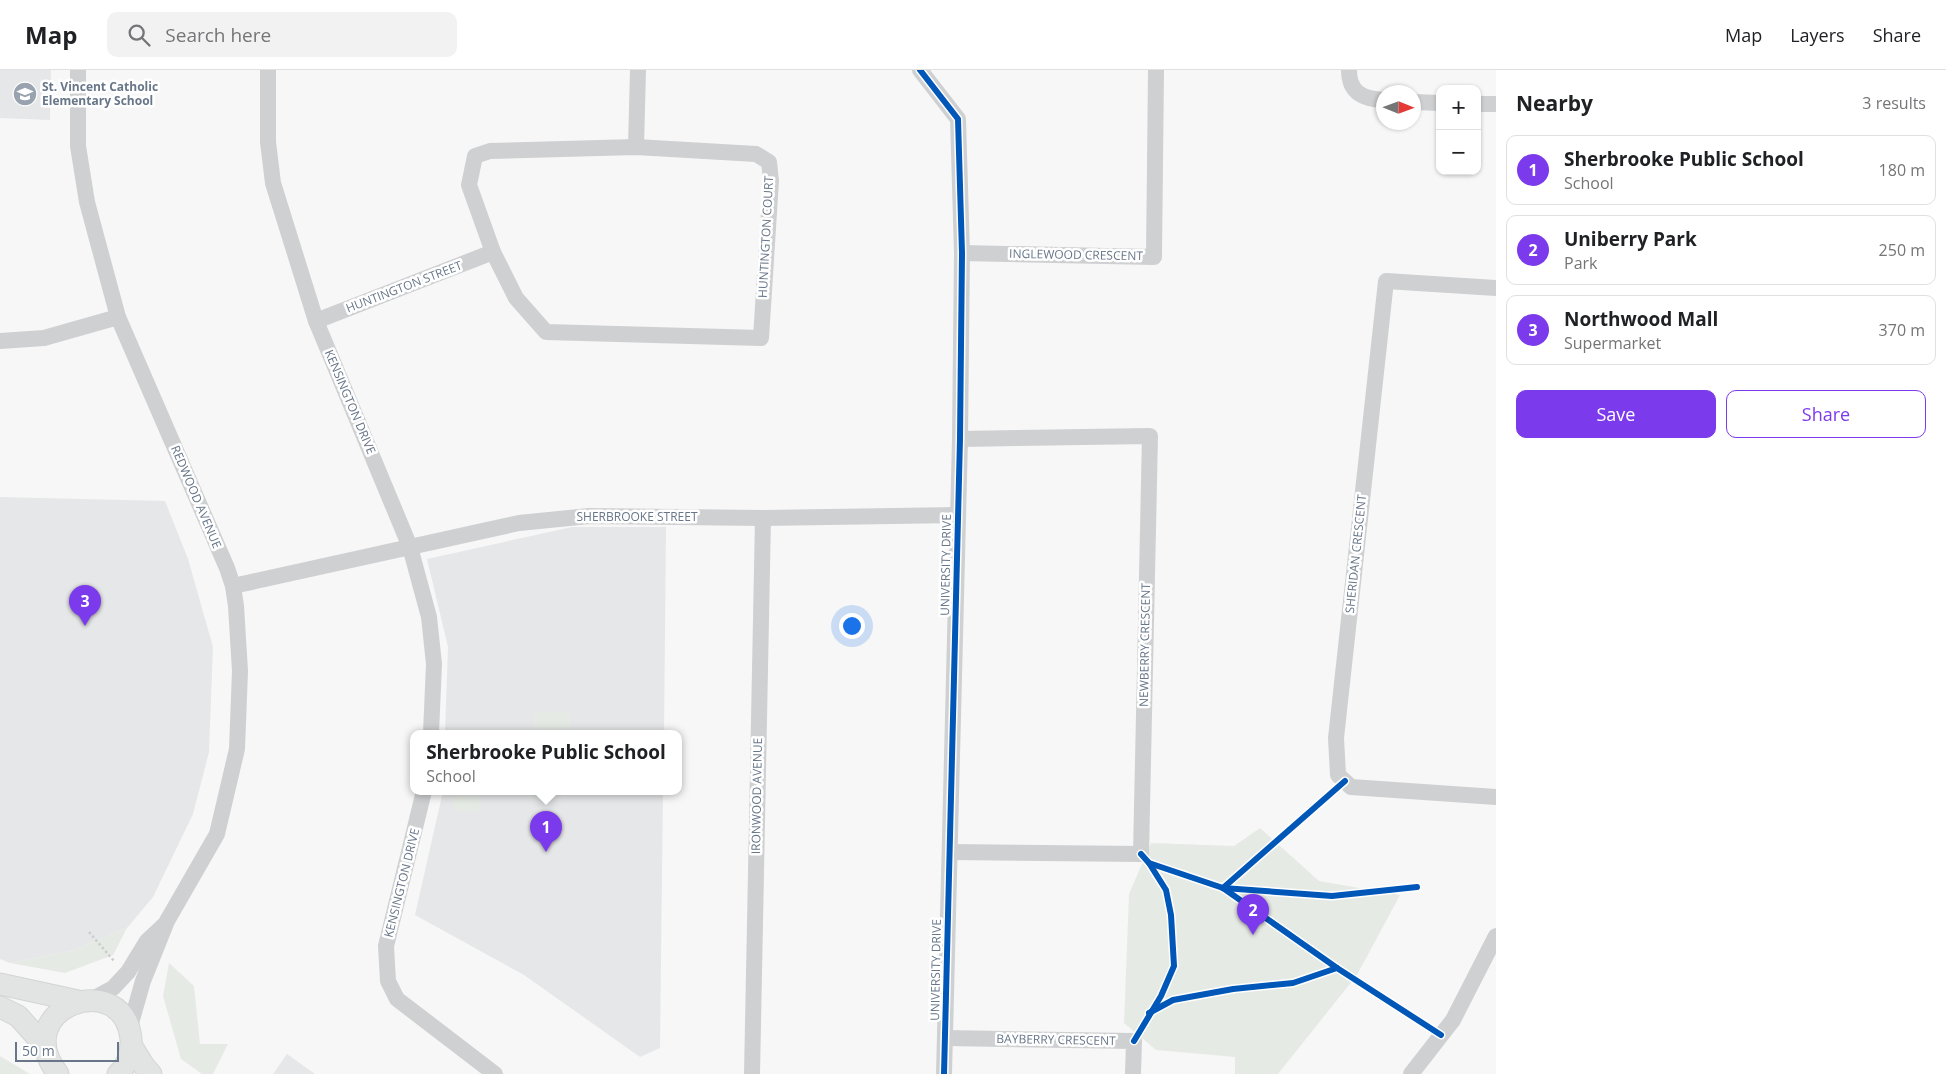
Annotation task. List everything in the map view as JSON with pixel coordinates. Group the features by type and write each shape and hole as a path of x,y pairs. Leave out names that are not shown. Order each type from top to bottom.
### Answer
{"main road":[{"path":"0,984 85,1000 114,1009 123,1018 144,1066 151,1074"},
{"path":"50,1064 48,1028 57,1013 85,1000"},
{"path":"0,1007 18,1016 50,1064"},
{"path":"118,1074 128,1059 130,1037"}],"street":[{"name":"REDWOOD AVENUE","path":"78,70 78,146 86,192 118,317 233,586 240,671 237,749 217,834 167,921 143,981 130,1037"},
{"name":"KENSINGTON DRIVE","path":"268,70 268,142 273,183 316,321 410,547 429,617 434,664 431,730"},
{"path":"636,147 638,70"},
{"name":"UNIVERSITY DRIVE","path":"920,70 958,118 962,253 960,439 944,1074"},
{"name":"INGLEWOOD CRESCENT","path":"962,253 1154,257 1156,70"},
{"path":"1349,70 1354,90 1362,97 1376,99"},
{"path":"1421,102 1436,103"},
{"path":"1481,104 1496,104"},
{"name":"HUNTINGTON COURT","path":"636,147 756,154 769,162 771,181 761,338 546,332 516,298 493,252 469,184 475,156 490,151 636,147"},
{"name":"HUNTINGTON STREET","path":"316,321 493,252"},
{"name":"SHERIDAN CRESCENT","path":"1496,288 1386,281 1336,738 1338,775 1351,787 1496,797"},
{"path":"0,342 44,338 118,317"},
{"name":"NEWBERRY CRESCENT","path":"950,852 1141,854 1142,824 1150,436 960,439"},
{"name":"SHERBROOKE STREET","path":"233,586 519,523 589,516 763,518 958,515"},
{"name":"IRONWOOD AVENUE","path":"752,1074 763,518"},
{"name":"KENSINGTON DRIVE","path":"423,795 386,946 388,981 397,999 495,1074"},
{"name":"REDWOOD AVENUE","path":"85,1000 113,988 128,972 146,941 167,921"},
{"path":"1412,1074 1453,1020 1496,936"},
{"name":"BAYBERRY CRESCENT","path":"945,1038 1134,1041 1133,1074"}],"path":[{"path":"90,932 114,961"}],"shaded area":[{"name":"St. Vincent Catholic Elementary School","path":"0,70 51,70 50,120 0,118"},
{"path":"0,497 165,501 188,559 213,647 209,752 193,814 153,897 127,928 72,951 10,963 0,959"},
{"path":"572,527 666,527 664,730 445,730 448,647 427,559"},
{"path":"535,712 570,713 570,730 534,730"},
{"path":"442,795 663,795 660,1048 640,1057 524,975 415,915"},
{"path":"455,795 480,795 478,812 453,810"},
{"path":"1260,828 1319,881 1400,895 1357,975 1278,1074 1235,1074 1235,1057 1156,1050 1124,1023 1129,894 1151,843 1234,846"},
{"path":"127,928 113,955 65,973 10,963 72,951"},
{"path":"169,963 194,986 200,1044 228,1044 213,1074 202,1074 181,1059 163,996"},
{"path":"287,1054 315,1074 273,1074"},
{"path":"0,1056 30,1074 0,1074"}],"cycle path":[{"path":"920,70 958,119 962,253 960,439 944,1074"},
{"path":"1223,888 1345,781"},
{"path":"1141,854 1149,863 1223,888 1337,968 1441,1035"},
{"path":"1134,1041 1161,996 1174,966 1171,915 1166,890 1149,863"},
{"path":"1223,888 1332,896 1417,887"},
{"path":"1149,1013 1173,1000 1233,989 1293,983 1337,968"}],"place":[{"name":"St. Vincent Catholic Elementary School","path":"25,94"},
{"name":"Northwood Mall","path":"85,626"},
{"name":"Sherbrooke Public School","path":"546,852"},
{"name":"Uniberry Park","path":"1253,935"}]}
